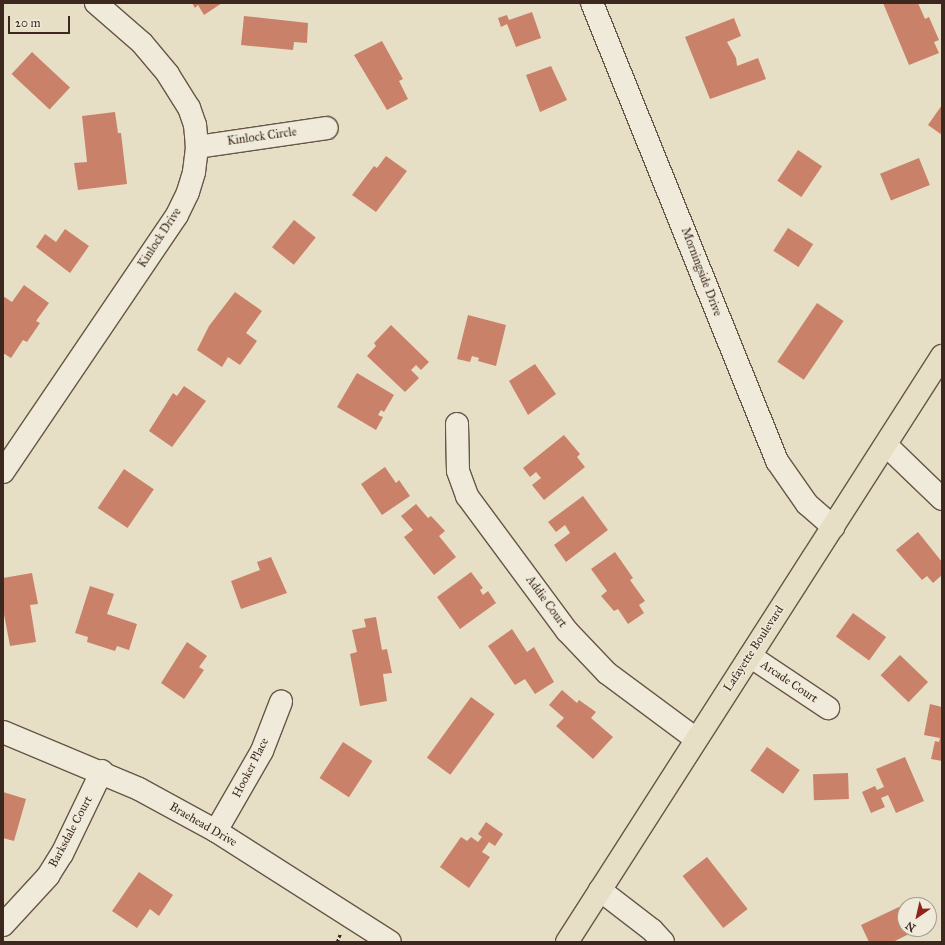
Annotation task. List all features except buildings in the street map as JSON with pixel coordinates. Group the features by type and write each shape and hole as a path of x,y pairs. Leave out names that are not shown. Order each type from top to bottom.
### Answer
{"main road":[{"name":"Lafayette Boulevard","path":"567,942 942,356"}],"street":[{"name":"Kinlock Drive","path":"3,472 177,215 188,192 197,147 195,125 189,108 168,74 142,43 96,3"},
{"name":"Morningside Drive","path":"592,3 777,461 807,504 833,527"},
{"name":"Kinlock Circle","path":"197,147 327,128"},
{"name":"Addie Court","path":"457,424 458,471 467,496 567,631 607,673 696,739"},
{"path":"886,445 942,499"},
{"name":"Arcade Court","path":"750,656 828,708"},
{"name":"Hooker Place","path":"216,832 262,751 281,702"},
{"name":"Braehead Drive","path":"3,732 102,771 139,788 216,832 390,942"},
{"name":"Barksdale Court","path":"3,924 48,876 62,854 102,771"},
{"path":"600,890 652,930 663,942"}]}
